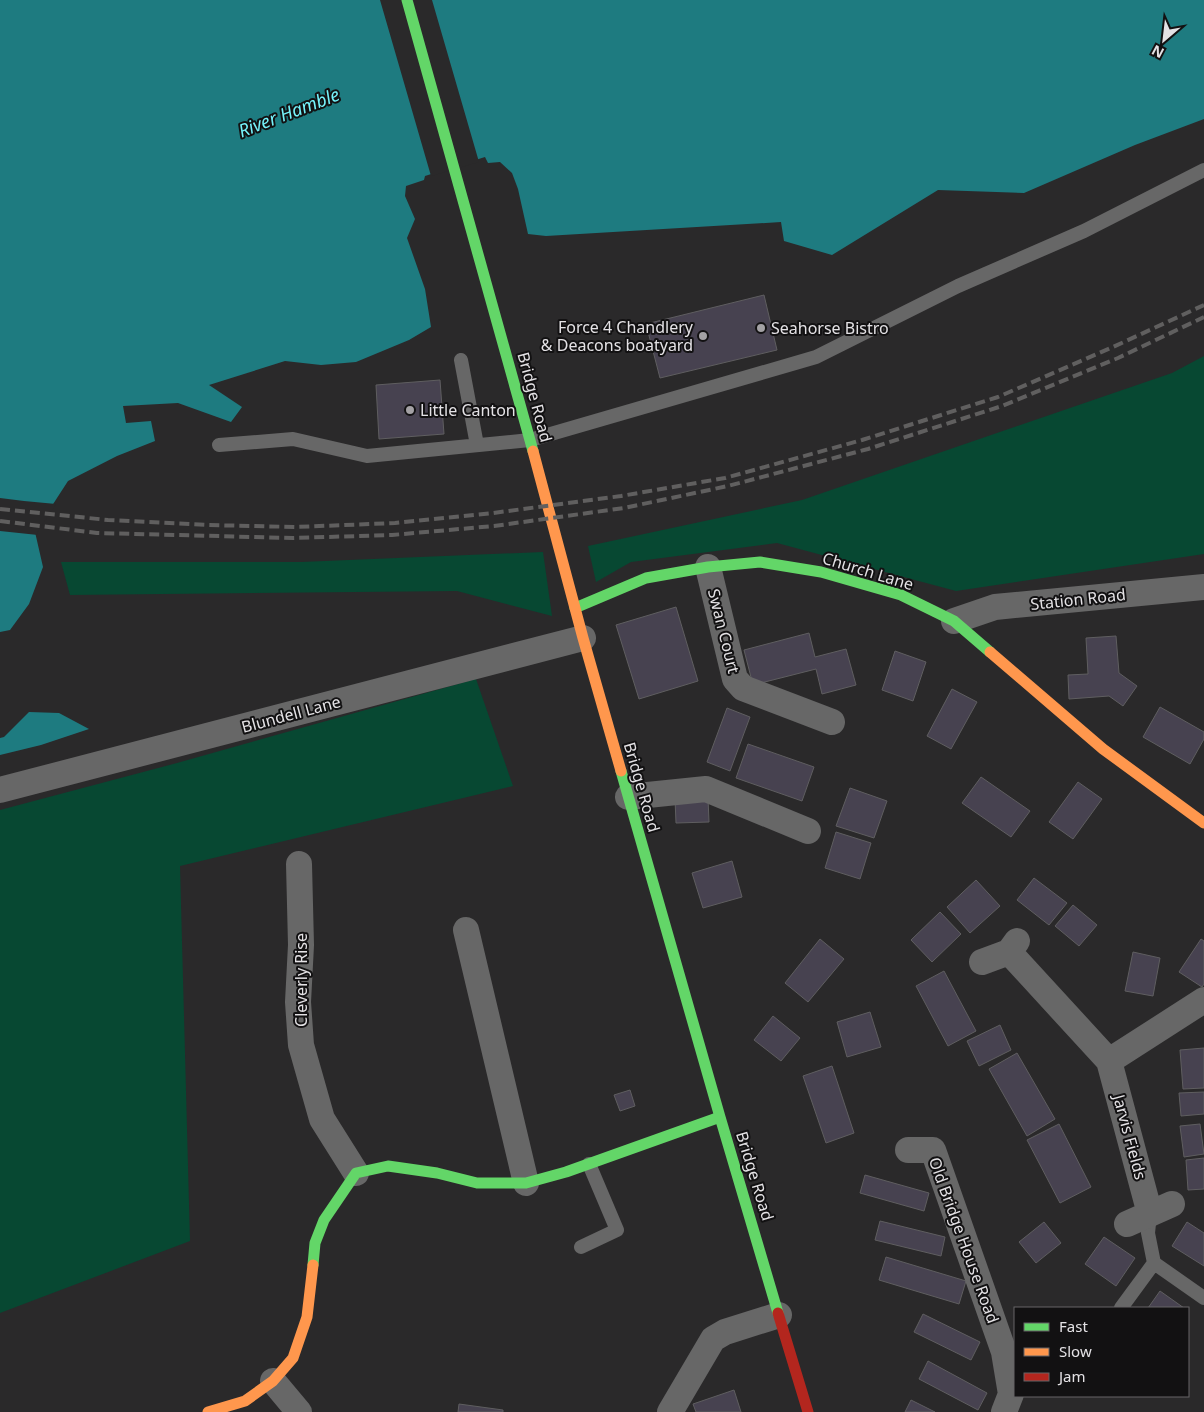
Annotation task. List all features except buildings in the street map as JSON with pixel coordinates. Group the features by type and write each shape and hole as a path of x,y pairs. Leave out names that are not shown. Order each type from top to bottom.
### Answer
{"main road":[{"name":"Bridge Road","path":"407,0 530,440 574,608 720,1117 808,1412"},
{"name":"Church Lane","path":"574,608 646,578 708,566 760,562 821,572 901,595 954,621 1103,749 1204,823"},
{"path":"208,1412 246,1401 274,1381 292,1358 308,1317 315,1242 324,1220 356,1173 388,1166 437,1173 477,1183 526,1183 590,1164 720,1117"}],"street":[{"name":"Swan Court","path":"708,566 735,679 743,688 832,722"},
{"name":"Station Road","path":"954,621 995,607 1204,587"},
{"name":"Blundell Lane","path":"0,790 583,638"},
{"path":"628,797 706,789 808,833"},
{"name":"Cleverly Rise","path":"299,864 301,944 298,1002 301,1045 322,1119 356,1173"},
{"path":"466,930 526,1183"},
{"name":"Jarvis Fields","path":"982,962 1013,947 1109,1060 1150,1214"},
{"path":"1109,1060 1204,1000"},
{"name":"Old Bridge House Road","path":"908,1150 933,1150 1010,1348 1011,1394 1004,1412"},
{"path":"670,1412 713,1339 725,1332 779,1315"},
{"path":"274,1381 299,1412"}],"lane":[{"path":"219,445 293,439 367,456 530,440 816,358 958,286 1084,231 1204,170"},
{"path":"461,360 477,445"},
{"path":"581,1246 617,1230 590,1164"},
{"path":"1150,1214 1148,1233 1154,1263 1204,1298"},
{"path":"1122,1307 1154,1263"}],"green space":[{"path":"1204,356 1204,554 956,591 777,543 631,562 596,582 588,546 802,500 1172,373"},
{"path":"543,552 552,616 457,591 70,595 61,562 301,562"},
{"path":"476,679 513,786 180,866 190,1241 0,1313 0,810 177,763"}],"water":[{"name":"River Hamble","path":"0,0 1204,0 1204,119 1135,145 1024,193 938,190 832,255 784,241 781,222 546,236 528,234 518,189 512,173 500,162 488,163 485,157 425,176 424,180 406,186 405,196 415,219 407,238 425,289 431,327 409,340 356,362 321,365 285,361 209,385 242,407 231,422 178,403 123,406 126,423 151,421 155,441 117,456 68,481 35,532 43,567 29,604 10,630 0,632"},
{"path":"29,712 59,713 89,729 41,745 0,755 0,738 4,737"}],"pier":[{"path":"380,0 432,0 479,162 431,176"},
{"path":"0,498 56,504 37,533 38,535 0,531"}],"railway":[{"path":"0,509 108,520 296,527 395,523 493,513 621,496 725,478 862,440 998,397 1204,305"},
{"path":"0,521 97,533 293,538 392,535 494,526 624,508 728,486 868,449 1002,406 1118,358 1204,317"}],"traffic: fast":[{"path":"407,0 533,451"},
{"path":"575,608 646,578 708,567 760,562 821,572 901,595 954,621 990,652"},
{"path":"621,771 778,1313"},
{"path":"313,1265 315,1243 324,1220 356,1173 388,1166 437,1173 477,1183 526,1183 566,1172 720,1117"}],"traffic: slow":[{"path":"533,451 621,771"},
{"path":"990,652 1103,749 1204,823"},
{"path":"208,1412 245,1401 273,1381 293,1358 307,1317 313,1265"}],"traffic: jam":[{"path":"778,1313 808,1412"}],"place":[{"name":"Seahorse Bistro","path":"761,328"},
{"name":"Force 4 Chandlery & Deacons boatyard","path":"703,336"},
{"name":"Little Canton","path":"410,410"}]}
